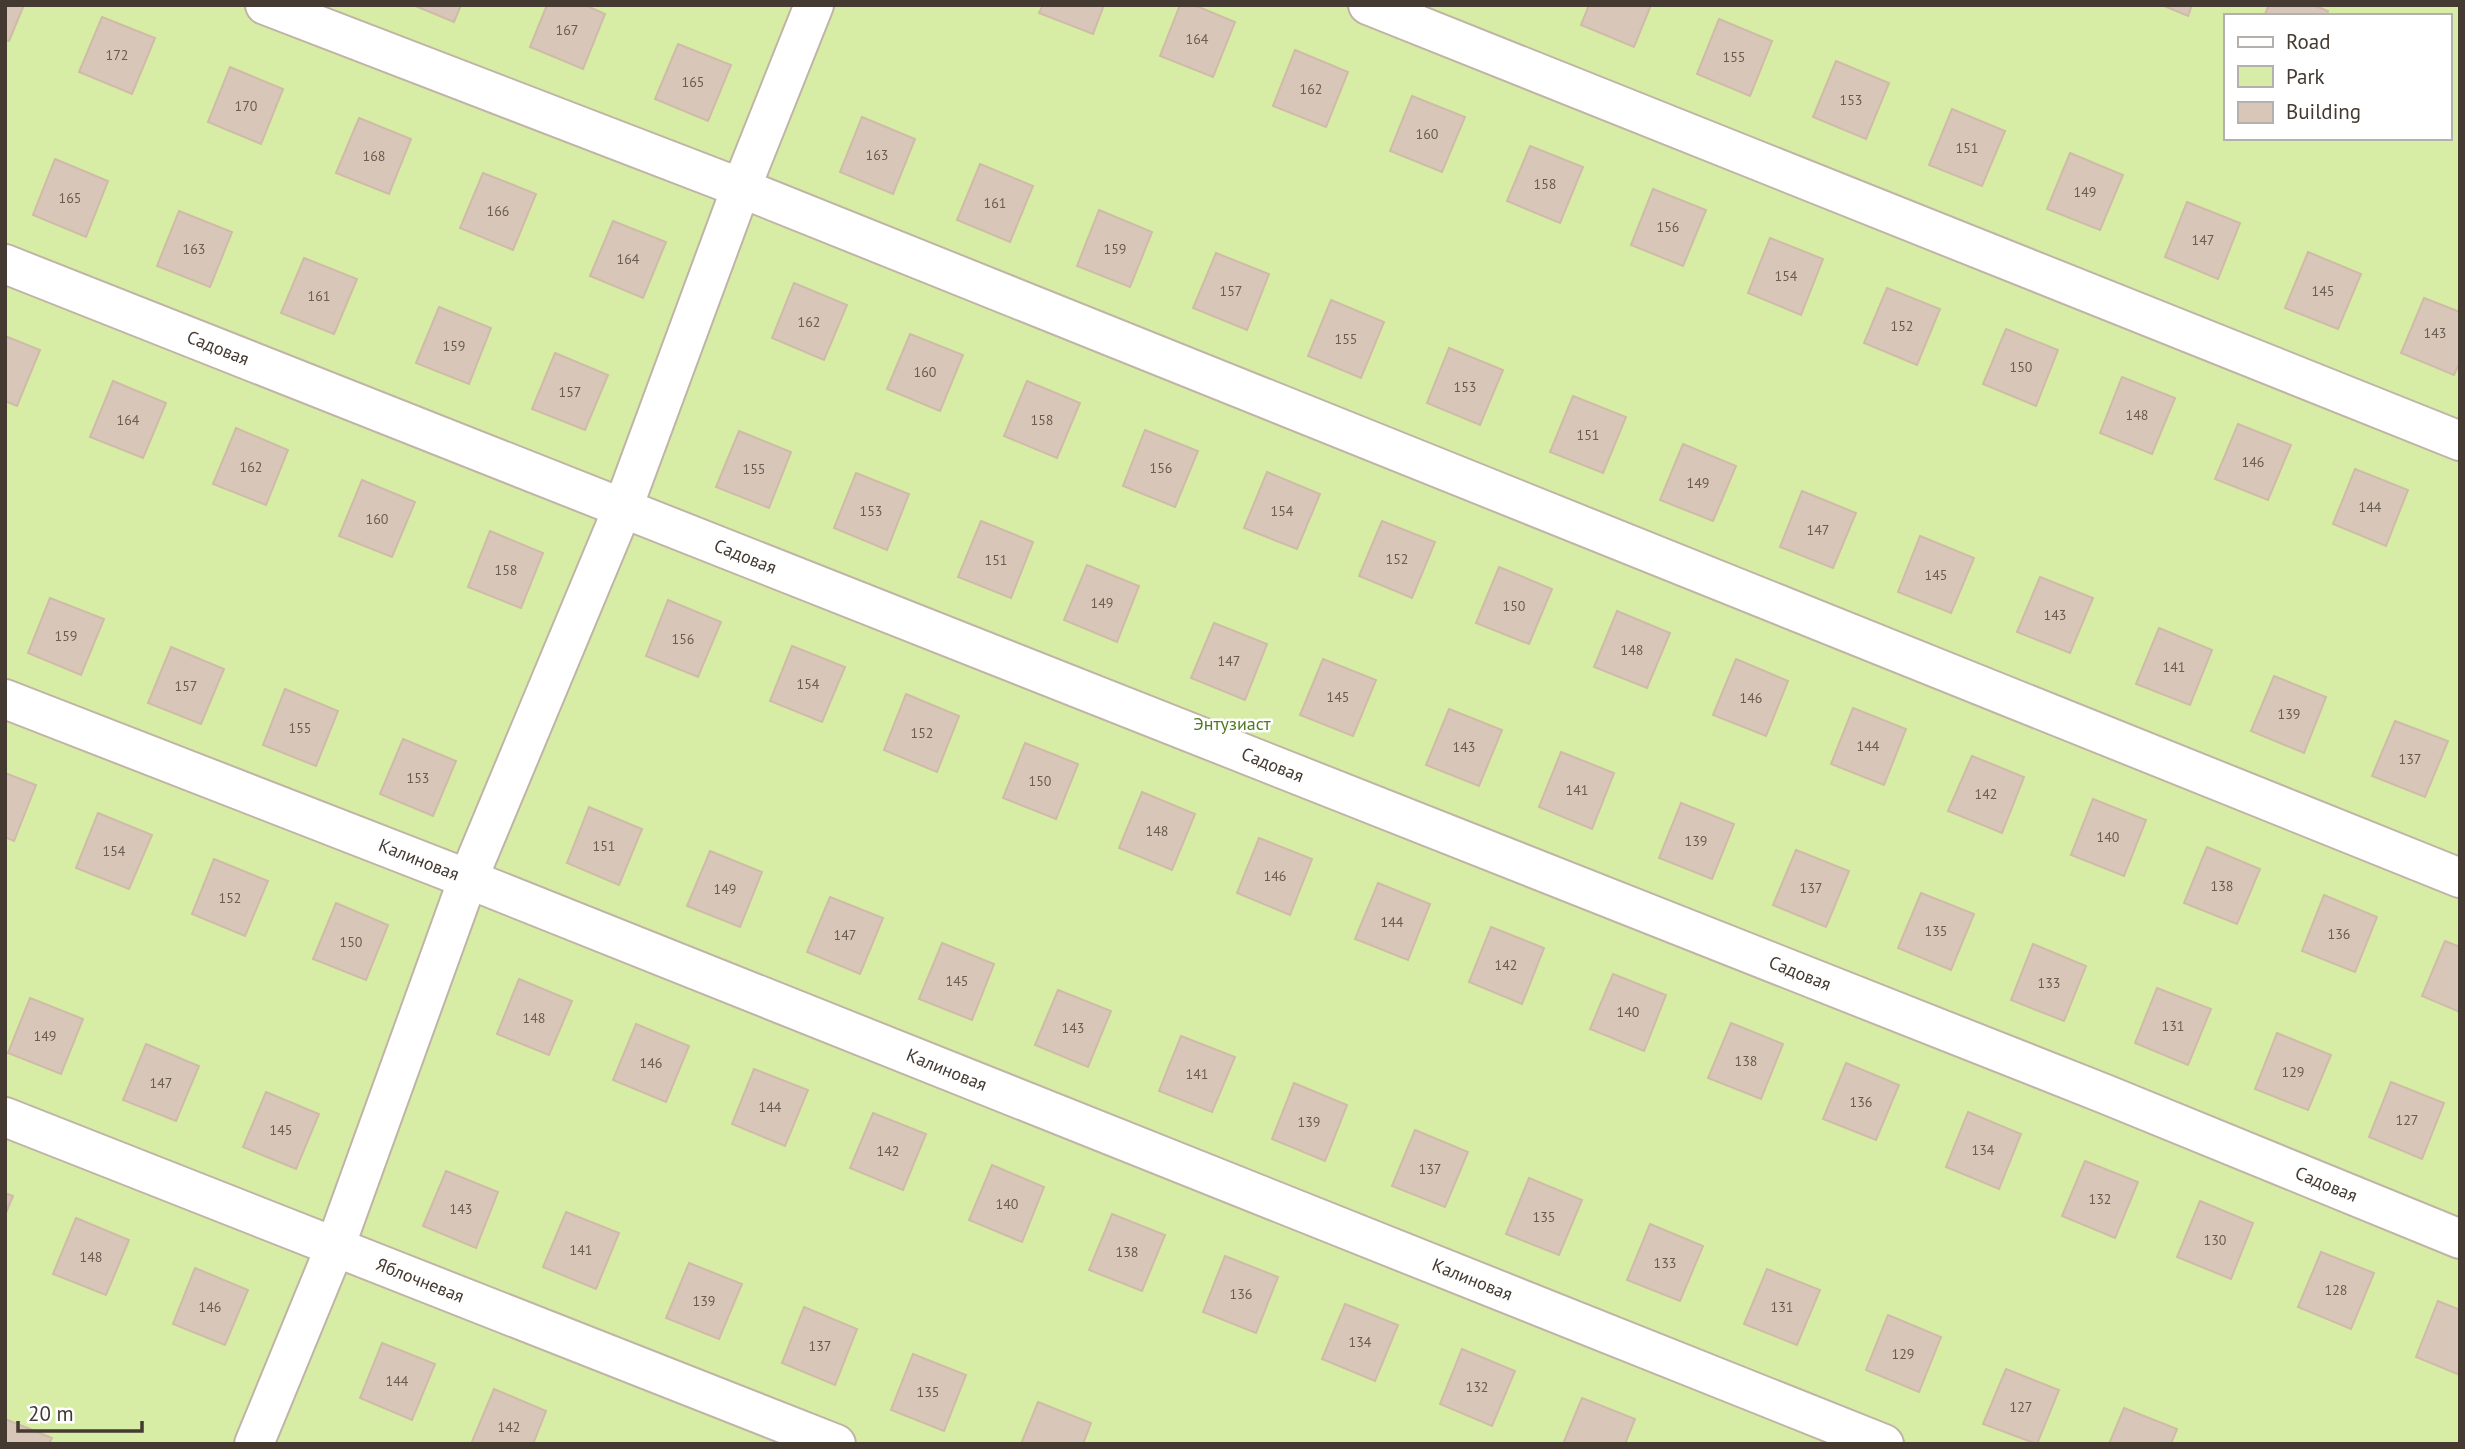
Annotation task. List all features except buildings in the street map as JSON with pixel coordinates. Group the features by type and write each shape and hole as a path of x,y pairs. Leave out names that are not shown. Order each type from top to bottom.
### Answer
{"street":[{"path":"264,5 741,188 2460,878"},
{"path":"254,1444 335,1247 468,879 622,510 741,188 814,5"},
{"path":"1368,5 2460,441"},
{"name":"Садовая","path":"5,264 2105,1094 2460,1239"},
{"name":"Калиновая","path":"5,699 468,879 1884,1444"},
{"name":"Яблочневая","path":"5,1117 836,1444"}],"green space":[{"name":"Энтузиаст","path":"5,5 2460,5 2460,1444 5,1444"}]}
